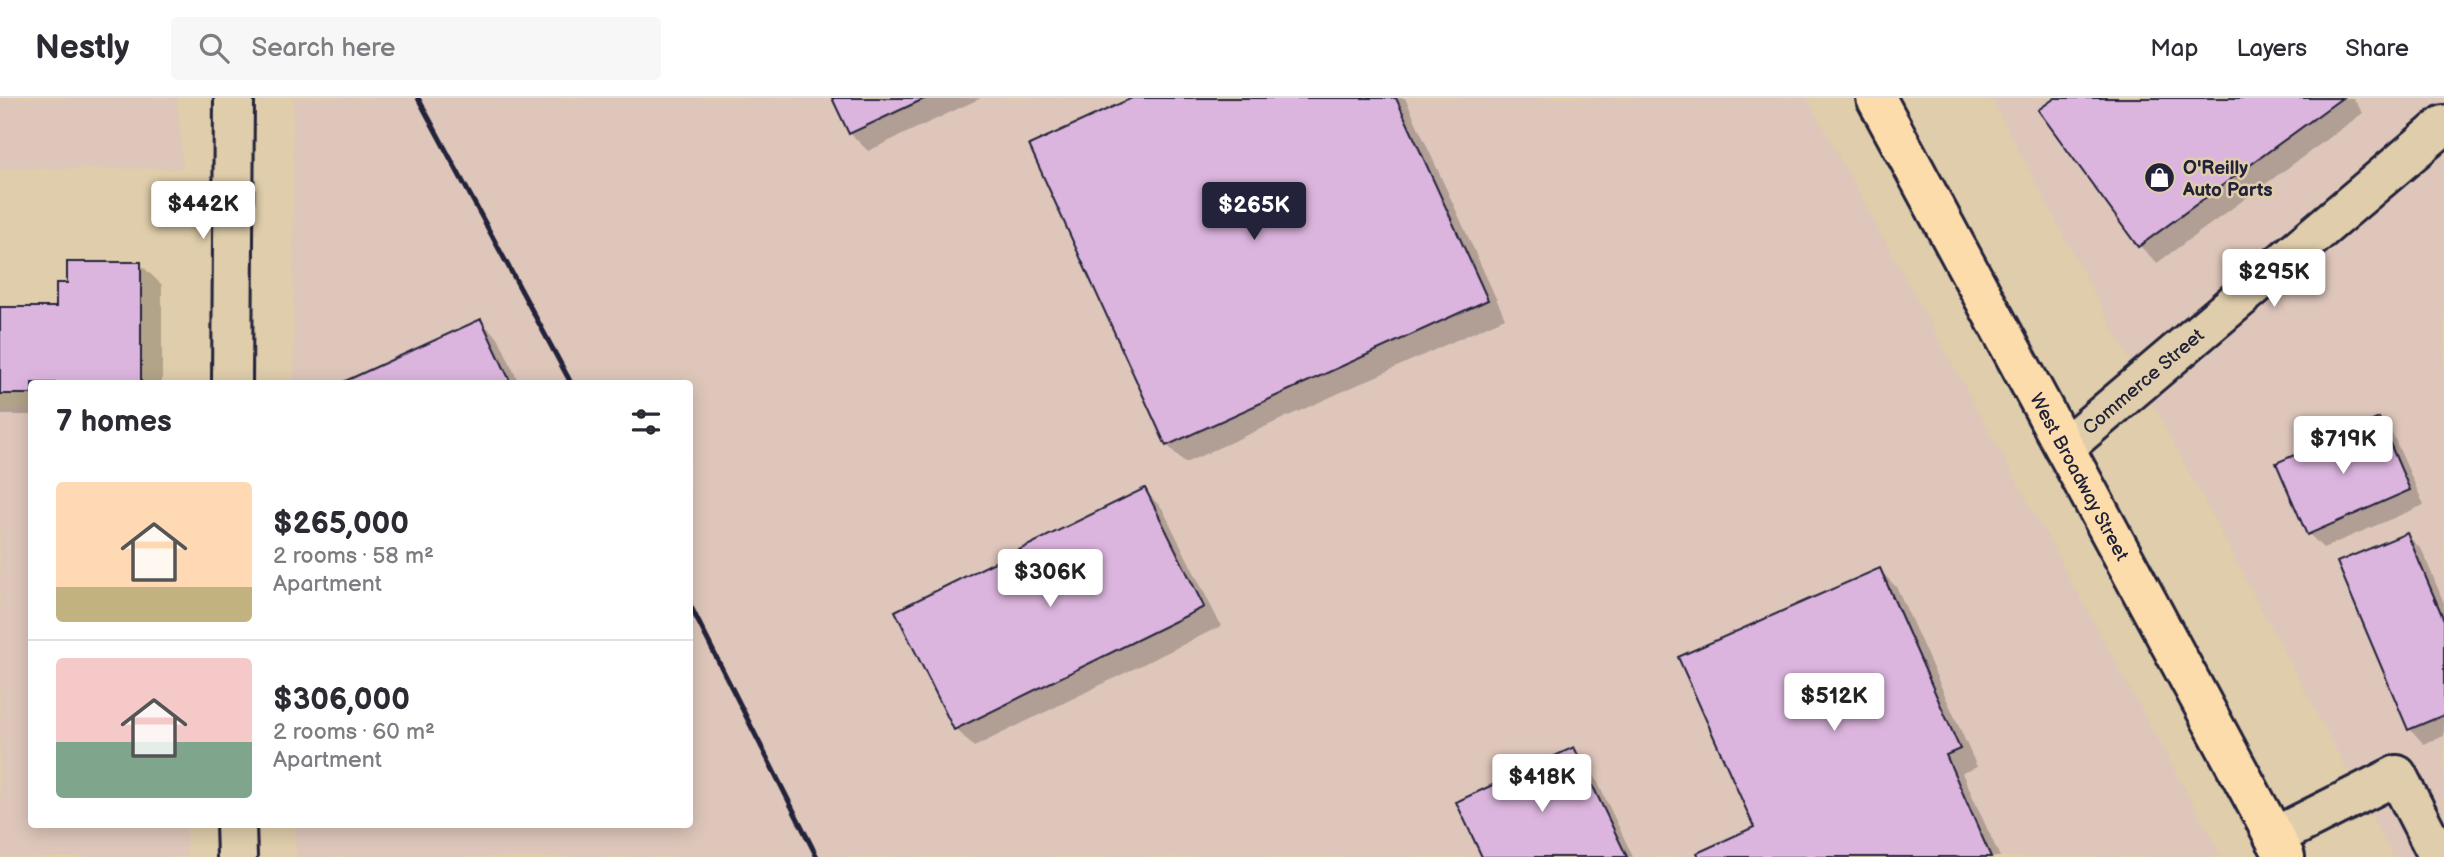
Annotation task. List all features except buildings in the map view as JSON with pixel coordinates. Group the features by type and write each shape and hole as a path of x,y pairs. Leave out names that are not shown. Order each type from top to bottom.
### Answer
{"main road":[{"name":"West Broadway Street","path":"1876,98 2280,847"}],"street":[{"path":"232,380 234,98"},
{"name":"Commerce Street","path":"2065,447 2444,125"},
{"path":"2280,847 2397,775 2439,857"},
{"path":"236,828 237,857"}],"shaded area":[{"path":"0,98 177,98 183,168 0,169"},
{"path":"293,98 1807,98 2222,857 296,857 295,828 693,828 693,380 294,380"},
{"path":"1991,98 2444,98 2444,857 2393,857"},
{"path":"28,409 28,828 187,828 187,857 0,857 0,410"}],"railway":[{"path":"418,98 569,380"},
{"path":"693,611 817,857"}],"place":[{"name":"O'Reilly Auto Parts","path":"2160,178"}]}
